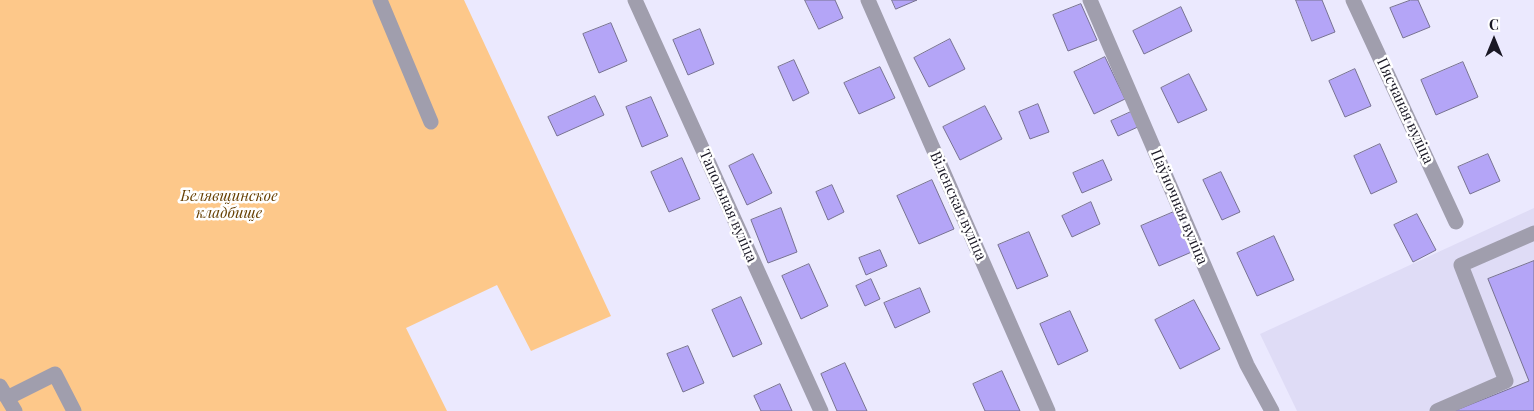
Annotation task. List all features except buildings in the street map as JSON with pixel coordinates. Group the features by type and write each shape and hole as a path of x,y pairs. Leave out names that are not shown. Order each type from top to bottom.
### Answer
{"street":[{"path":"380,0 431,122"},
{"name":"Тапольная вуліца","path":"635,0 821,411"},
{"name":"Віленская вуліца","path":"868,0 1048,411"},
{"name":"Паўночная вуліца","path":"1090,0 1247,365 1272,411"},
{"name":"Пясчаная вуліца","path":"1353,0 1456,222"},
{"path":"1437,411 1506,381 1461,265 1534,233"},
{"path":"8,398 55,374 74,411"}],"shaded area":[{"path":"1534,208 1534,411 1297,411 1260,334"}],"green space":[{"name":"Белявщинское кладбище","path":"0,0 464,0 611,316 531,351 497,285 406,328 447,411 0,411"}]}
